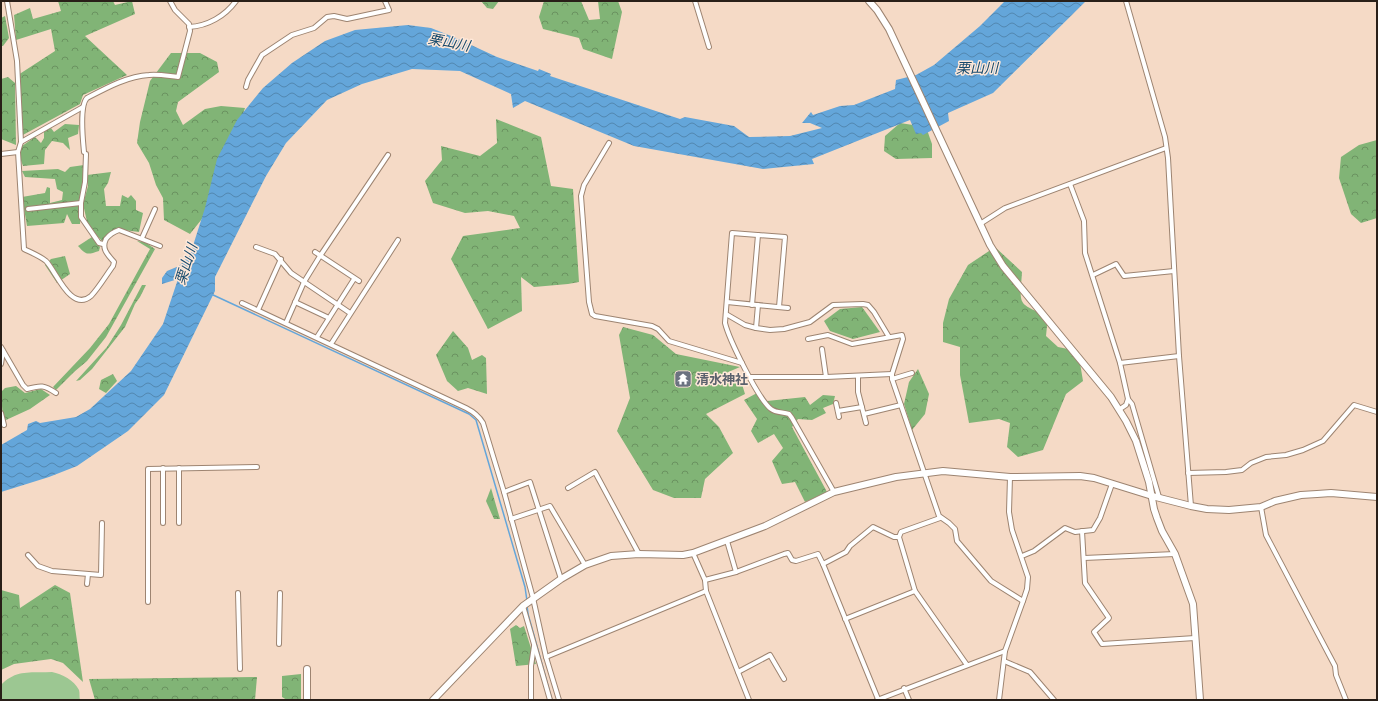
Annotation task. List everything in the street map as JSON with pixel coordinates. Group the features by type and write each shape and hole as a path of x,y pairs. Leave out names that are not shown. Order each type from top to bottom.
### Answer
{"street":[{"path":"7,1 17,60 21,142 18,152 24,249 45,260 64,288 76,299 83,300 91,296 113,266 114,262 104,250 103,244 108,236 113,232 119,230 160,246"},
{"path":"103,244 99,243 81,217 81,203 85,182 85,153 82,130 85,100 112,86 140,76 162,75 178,77 190,31 189,24 175,10 170,1"},
{"path":"189,27 198,27 224,15 236,1"},
{"path":"246,87 248,80 262,55 292,35 314,28 327,17 334,16 347,19 388,10 384,1"},
{"path":"694,1 709,47"},
{"path":"869,1 877,10 889,30 990,245 1003,266 1120,409 1136,441 1149,482 1154,509 1162,530 1175,554 1193,604 1200,700"},
{"path":"1126,1 1165,137 1179,356 1191,506"},
{"path":"21,142 83,108"},
{"path":"609,143 584,185 581,196 589,302 592,314 652,326 658,329 668,341 742,363"},
{"path":"980,224 1005,208 1166,148"},
{"path":"1,154 18,152"},
{"path":"286,323 304,282 388,155"},
{"path":"1070,184 1084,221 1085,254 1120,363 1128,399 1132,404 1159,498"},
{"path":"28,209 81,203"},
{"path":"142,238 155,209"},
{"path":"779,307 785,237 732,233 725,323 727,331 742,363 766,404 776,412 789,414 834,492"},
{"path":"752,305 758,235"},
{"path":"331,344 398,240"},
{"path":"256,247 275,254 292,273 350,313"},
{"path":"315,252 359,282"},
{"path":"258,310 281,259"},
{"path":"1093,275 1116,264 1124,276 1174,271"},
{"path":"317,337 354,278"},
{"path":"295,302 329,318"},
{"path":"727,302 788,308"},
{"path":"242,303 474,412 480,418 483,423 504,492 546,657 559,700"},
{"path":"726,314 744,325 770,330 784,329 810,322 833,305 862,304 868,305 874,312 889,336"},
{"path":"756,328 758,305"},
{"path":"808,339 828,335 852,344 889,336 902,335 903,339 892,374 892,379 925,472 938,516 955,529 957,541 991,582 1024,601"},
{"path":"822,349 826,377"},
{"path":"1,364 2,350"},
{"path":"2,350 23,385 27,389 39,385 47,387 56,393"},
{"path":"1120,363 1179,356"},
{"path":"892,379 912,373"},
{"path":"750,377 826,377 892,374"},
{"path":"858,376 858,392 866,423"},
{"path":"1120,409 1126,405 1128,399"},
{"path":"836,403 839,417"},
{"path":"864,414 901,405"},
{"path":"1188,473 1242,470 1246,465 1266,457 1295,453 1323,441 1354,405 1377,412"},
{"path":"838,411 862,407"},
{"path":"1,413 4,425"},
{"path":"148,602 148,468 257,467"},
{"path":"162,468 163,523"},
{"path":"179,468 179,523"},
{"path":"433,700 440,697 532,598 585,565 611,556 639,554 684,556 766,526 834,492 896,477 925,472 943,471 1010,477 1080,476 1094,478 1152,496 1191,506 1229,510 1261,507 1275,501 1301,495 1331,493 1377,497"},
{"path":"568,488 595,472 639,554"},
{"path":"1000,700 1005,651 1024,601 1028,577 1012,530 1009,512 1010,477"},
{"path":"504,492 530,482 562,579"},
{"path":"1022,556 1034,551 1064,528 1075,532 1093,530 1100,518 1112,484"},
{"path":"511,519 550,506 585,565"},
{"path":"1261,507 1266,535 1334,666 1346,700"},
{"path":"940,518 901,532 899,537 915,592 967,665"},
{"path":"28,555 38,566 52,571 101,575 102,523"},
{"path":"824,564 846,552 850,546 873,527 894,538 899,537"},
{"path":"1082,531 1085,583 1110,618 1094,632 1102,644 1195,638"},
{"path":"727,541 736,572"},
{"path":"693,553 705,580 706,591 749,700"},
{"path":"705,580 736,572 788,553 792,560 796,561 818,554 824,564 877,700 904,688 1005,651"},
{"path":"1084,558 1175,554"},
{"path":"87,584 88,574"},
{"path":"546,657 706,591"},
{"path":"845,619 915,592"},
{"path":"238,593 240,669"},
{"path":"279,644 280,594"},
{"path":"523,606 550,700"},
{"path":"531,700 531,666 534,644"},
{"path":"738,672 770,656 784,679"},
{"path":"1004,661 1030,672 1054,700"},
{"path":"307,669 307,700"},
{"path":"904,688 909,700"}],"green space":[{"path":"58,1 113,1 115,5 132,1 135,14 85,36 127,75 83,95 80,104 21,136 18,75 55,51 51,29 16,40 14,15 30,8 33,19 61,11"},
{"path":"481,1 499,1 493,9 487,8"},
{"path":"544,1 581,1 589,20 600,19 598,1 618,1 622,12 612,59 583,49 579,38 543,29 539,17"},
{"path":"5,16 9,38 3,46 1,46 1,18"},
{"path":"171,53 200,53 217,62 219,72 178,102 176,111 183,125 205,109 221,106 245,108 209,210 190,234 164,220 163,198 156,185 149,163 137,143 140,122 150,81"},
{"path":"8,77 15,83 16,145 1,139 1,79"},
{"path":"496,119 541,137 551,186 573,189 579,282 534,287 521,277 522,311 488,329 451,259 463,236 520,228 514,216 488,211 465,213 433,203 425,181 442,160 441,146 480,156 497,143"},
{"path":"900,123 926,127 932,144 932,158 896,159 884,151 885,136"},
{"path":"65,124 79,125 78,134 68,138 70,150 63,143 52,141 45,150 44,164 23,166 19,155 22,146 35,137 41,143 44,138 44,131 51,128 54,132"},
{"path":"1377,140 1377,218 1361,223 1351,214 1339,178 1341,157 1359,145"},
{"path":"84,165 80,224 72,224 67,214 64,223 27,226 22,197 45,193 47,187 50,188 50,203 62,200 63,192 57,189 55,179 25,177 22,171 58,169 65,172 70,167"},
{"path":"111,172 108,183 104,189 106,206 120,206 122,195 128,198 131,195 136,201 136,210 143,213 139,232 115,229 102,241 88,226 83,204 88,186 87,175"},
{"path":"92,237 100,247 99,251 87,253 78,246"},
{"path":"137,241 145,242 155,249 106,337 87,361 56,390 53,387 90,348 109,324 150,249"},
{"path":"995,247 1022,272 1022,302 1030,308 1048,316 1046,336 1058,347 1078,351 1083,381 1066,394 1043,450 1018,457 1007,447 1010,423 999,419 969,423 960,375 960,347 943,342 943,323 949,299 968,265"},
{"path":"65,256 70,274 57,283 45,265 51,259"},
{"path":"142,285 146,285 135,304 125,327 92,369 80,380 76,381 107,347 121,325"},
{"path":"862,307 880,332 853,339 830,331 824,321 840,309"},
{"path":"623,327 653,335 676,354 740,367 712,379 741,381 745,394 706,414 719,427 733,453 705,479 701,498 674,498 653,490 617,431 630,398 619,335"},
{"path":"453,331 468,348 472,360 482,355 486,358 487,394 468,388 458,391 447,381 436,355"},
{"path":"918,369 929,394 925,414 912,430 904,404 909,382"},
{"path":"113,374 117,381 106,393 99,389 101,380"},
{"path":"16,386 25,393 41,389 50,395 30,409 3,420 1,392 5,388"},
{"path":"757,393 767,401 805,397 810,405 823,395 835,396 833,404 823,408 826,413 812,420 798,419 792,427 827,492 805,502 795,482 782,484 772,461 783,448 774,434 758,443 751,431 757,419 744,400"},
{"path":"491,488 500,519 494,519 486,501"},
{"path":"55,585 70,593 83,682 63,663 51,659 14,664 1,670 1,590 19,595 20,608"},
{"path":"516,625 520,628 524,626 536,664 516,666 510,629"},
{"path":"31,672 52,672 64,676 77,686 80,700 1,700 1,685 12,676"},
{"path":"301,674 301,700 287,700 282,697 282,676"},
{"path":"257,677 255,700 95,700 89,679"}],"water":[{"name":"栗山川","path":"1005,1 1086,1 993,93 948,113 949,121 923,135 921,133 916,134 910,120 812,159 814,164 763,169 634,146 525,101 513,108 511,94 460,71 412,69 362,84 327,100 286,143 266,176 215,277 215,291 164,395 128,431 77,466 49,477 1,492 1,445 27,430 28,424 36,421 40,423 76,417 90,409 131,371 163,324 178,279 162,284 162,278 167,271 179,266 190,255 205,208 217,159 237,120 263,88 292,63 325,41 355,30 408,25 431,28 497,57 538,71 539,69 551,74 550,76 680,119 685,117 734,126 749,137 790,136 822,128 810,123 802,123 811,112 813,115 840,106 854,105 895,89 896,80 916,75 934,65 980,26"}],"waterway":[{"path":"211,294 469,414 476,420 525,587 527,601"},
{"path":"527,605 528,614 552,700"}],"place":[{"name":"清水神社","path":"683,379"}]}
